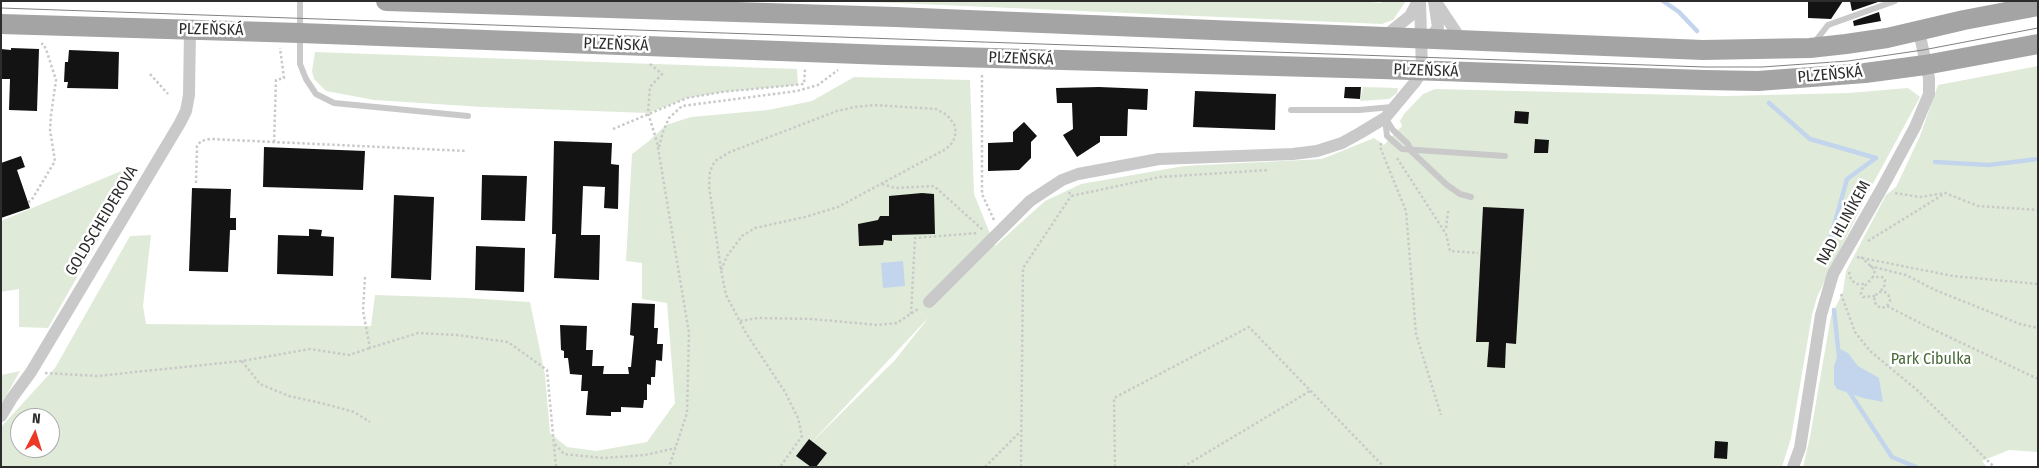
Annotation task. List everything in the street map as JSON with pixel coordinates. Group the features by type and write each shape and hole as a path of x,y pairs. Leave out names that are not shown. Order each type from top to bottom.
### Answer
{"main road":[{"name":"PLZEŇSKÁ","path":"386,1 894,17 1382,38 1425,43 1462,41 1703,50 1810,48 1888,38 2030,5"},
{"name":"PLZEŇSKÁ","path":"1,24 300,32 876,55 1758,80 1865,73 1926,65 2038,44"}],"street":[{"path":"1382,38 1410,16 1419,1"},
{"path":"929,302 1030,201 1062,180 1078,174 1159,159 1293,154 1317,151 1342,143 1385,118 1422,71 1425,43 1419,1"},
{"path":"1425,43 1438,27 1435,1"},
{"name":"PLZEŇSKÁ","path":"1435,1 1462,41"},
{"name":"GOLDSCHEIDEROVA","path":"1,416 31,372 186,112 189,95 190,30"},
{"name":"NAD HLINÍKEM","path":"1793,467 1800,448 1821,315 1833,274 1915,127 1929,94 1929,78 1919,31"}],"lane":[{"path":"300,1 300,64 306,79 316,94 334,103 468,116"},
{"path":"1810,48 1828,25 1895,1"},
{"path":"1291,110 1359,110 1395,106"},
{"path":"1385,118 1393,130 1408,144 1411,151 1447,186 1460,194 1472,198"},
{"path":"1411,151 1505,156"}],"path":[{"path":"28,202 31,201 55,160 50,122 56,80 43,44 36,43"},
{"path":"274,142 276,80 284,78 279,44"},
{"path":"648,63 662,74 650,87 648,113 657,142 689,333 687,413 669,467"},
{"path":"613,129 687,98 722,92 804,84 805,63"},
{"path":"658,151 662,132 669,118 682,106 797,91 818,85 844,64"},
{"path":"982,69 982,194 991,216 1001,230"},
{"path":"150,74 168,94"},
{"path":"721,270 727,256 742,236 755,228 805,217 838,207 882,184 946,149 953,142 956,132 954,124 946,115 936,109 874,105 855,107 837,111 730,152 715,162 710,171 709,186 721,270 726,295 740,321 785,392 798,418 802,436 780,467"},
{"path":"196,183 197,146 202,141 210,139 466,151"},
{"path":"1386,143 1383,140 1380,147 1406,211 1416,334 1441,415"},
{"path":"1393,152 1446,234 1450,251 1478,252"},
{"path":"882,184 895,188 934,186 985,232 915,238 911,314"},
{"path":"1882,188 1900,195 1920,197 1945,193 1978,206 2038,210"},
{"path":"1861,245 1945,193"},
{"path":"1021,467 1023,268 1071,196"},
{"path":"1446,228 1448,212 1450,212"},
{"path":"1855,257 1953,276 2038,284"},
{"path":"1861,257 1875,270 1873,277 1862,289 1863,297 1875,296"},
{"path":"1870,266 1906,275 1935,290 2020,324 2038,328"},
{"path":"1833,274 1855,332 1870,351 1917,390 1994,467"},
{"path":"365,277 364,311 370,348"},
{"path":"1873,277 1882,277 1885,280 1884,288 1879,292 1875,296 1874,301 1877,306 1882,308 1887,306 1890,301 1889,296 1885,292 1879,292"},
{"path":"1852,280 1857,284 1865,284"},
{"path":"740,321 758,318 812,319 878,325 898,323 929,302"},
{"path":"1887,306 2038,379"},
{"path":"1115,467 1114,398 1249,327 1384,467"},
{"path":"31,372 96,376 242,361 310,349 349,355 418,333 457,335 508,342 547,370 556,467"},
{"path":"242,361 260,384 289,396 354,412 370,422"},
{"path":"1182,467 1311,391"},
{"path":"985,467 1020,432"},
{"path":"554,444 564,454 604,458 645,455 676,448"}],"green space":[{"path":"816,1 1362,1 1381,3 1381,1 1406,1 1393,20 1382,24"},
{"path":"315,52 797,69 798,85 723,92 687,98 648,113 482,107 374,100 326,91 314,79 312,71"},
{"name":"Park Cibulka","path":"2038,66 2038,156 2028,160 2038,162 2038,452 2009,450 1982,461 1987,467 1803,467 1831,316 1843,292 1846,271 1886,195 1896,187 1920,136 1938,85"},
{"path":"854,77 970,80 974,194 995,246 1045,201 1081,184 1184,166 1322,159 1374,138 1384,145 1402,126 1400,121 1404,114 1423,94 1435,89 1725,96 1849,93 1908,88 1920,97 1868,193 1817,297 1812,315 1791,438 1782,467 1,467 2,426 10,417 10,458 60,458 60,408 18,408 55,368 130,236 151,235 143,306 146,324 371,326 375,295 530,302 545,375 550,433 567,447 596,451 647,442 675,403 667,303 642,299 642,263 626,261 632,154 666,125 691,117 768,110 812,101","holes":["929,317 895,360 810,444"]},
{"path":"1363,87 1398,88 1397,93 1389,99 1360,101"},
{"path":"126,169 131,183 48,328 19,327 19,289 1,292 1,221"},
{"path":"20,371 1,405 1,375"}],"water":[{"path":"903,261 905,286 883,288 881,263"},
{"path":"1840,349 1848,353 1858,366 1879,378 1883,402 1863,398 1837,389 1834,384 1834,366"}],"building":[{"path":"1808,1 1843,1 1831,19 1808,18"},
{"path":"1850,1 1877,1 1878,2 1852,11"},
{"path":"1879,12 1881,21 1854,26 1853,21"},
{"path":"11,48 39,49 37,111 9,110 10,79 1,79 1,49 11,50"},
{"path":"69,50 119,52 118,89 67,88 68,82 64,82 65,62 68,62"},
{"path":"1345,87 1361,87 1360,99 1344,98"},
{"path":"1056,88 1148,89 1147,110 1128,109 1127,136 1100,136 1100,142 1077,157 1063,135 1073,129 1072,103 1057,103"},
{"path":"1195,91 1276,94 1275,130 1193,127"},
{"path":"1515,111 1529,112 1528,124 1514,123"},
{"path":"1024,122 1037,136 1031,142 1031,158 1019,170 988,171 988,143 1013,142 1013,132"},
{"path":"1535,139 1549,140 1548,153 1534,153"},
{"path":"554,141 612,143 611,164 619,165 618,209 604,208 605,187 583,186 581,235 600,235 599,280 554,278 556,234 552,234"},
{"path":"264,147 365,151 363,190 263,187"},
{"path":"21,156 25,167 17,170 30,208 1,218 1,163"},
{"path":"482,175 527,176 525,221 481,220"},
{"path":"192,188 231,189 230,218 236,218 236,230 230,230 228,272 189,271"},
{"path":"922,193 934,194 935,234 892,235 892,241 884,240 883,245 859,246 858,224 878,220 880,216 889,216 889,196"},
{"path":"394,195 434,197 431,280 391,278"},
{"path":"1483,207 1524,209 1516,344 1506,343 1505,368 1487,367 1489,342 1476,342"},
{"path":"309,229 322,230 321,236 334,237 333,276 277,274 278,235 309,236"},
{"path":"476,246 525,248 524,292 475,290"},
{"path":"632,303 655,304 654,328 658,328 657,344 663,344 662,361 656,360 655,377 651,377 651,385 647,384 647,400 644,400 643,408 621,407 621,412 611,412 611,416 586,415 588,391 581,391 582,375 570,374 568,358 564,358 564,351 561,350 560,325 587,326 586,350 593,350 592,366 604,366 603,374 629,374 628,367 631,367 634,336 630,335"},
{"path":"809,439 827,453 816,467 811,467 796,456"},
{"path":"1715,441 1728,442 1727,459 1714,458"}],"waterway":[{"path":"1663,1 1679,12 1697,31"},
{"path":"1769,103 1810,139 1876,158"},
{"path":"1827,257 1847,179 1876,158"},
{"path":"1935,162 1989,165 2038,159"},
{"path":"1834,310 1839,357"},
{"path":"1848,390 1892,457 1916,467"}],"tram line":[{"path":"1,8 1705,67 1762,67 1848,61 1923,50 2038,28"}]}
